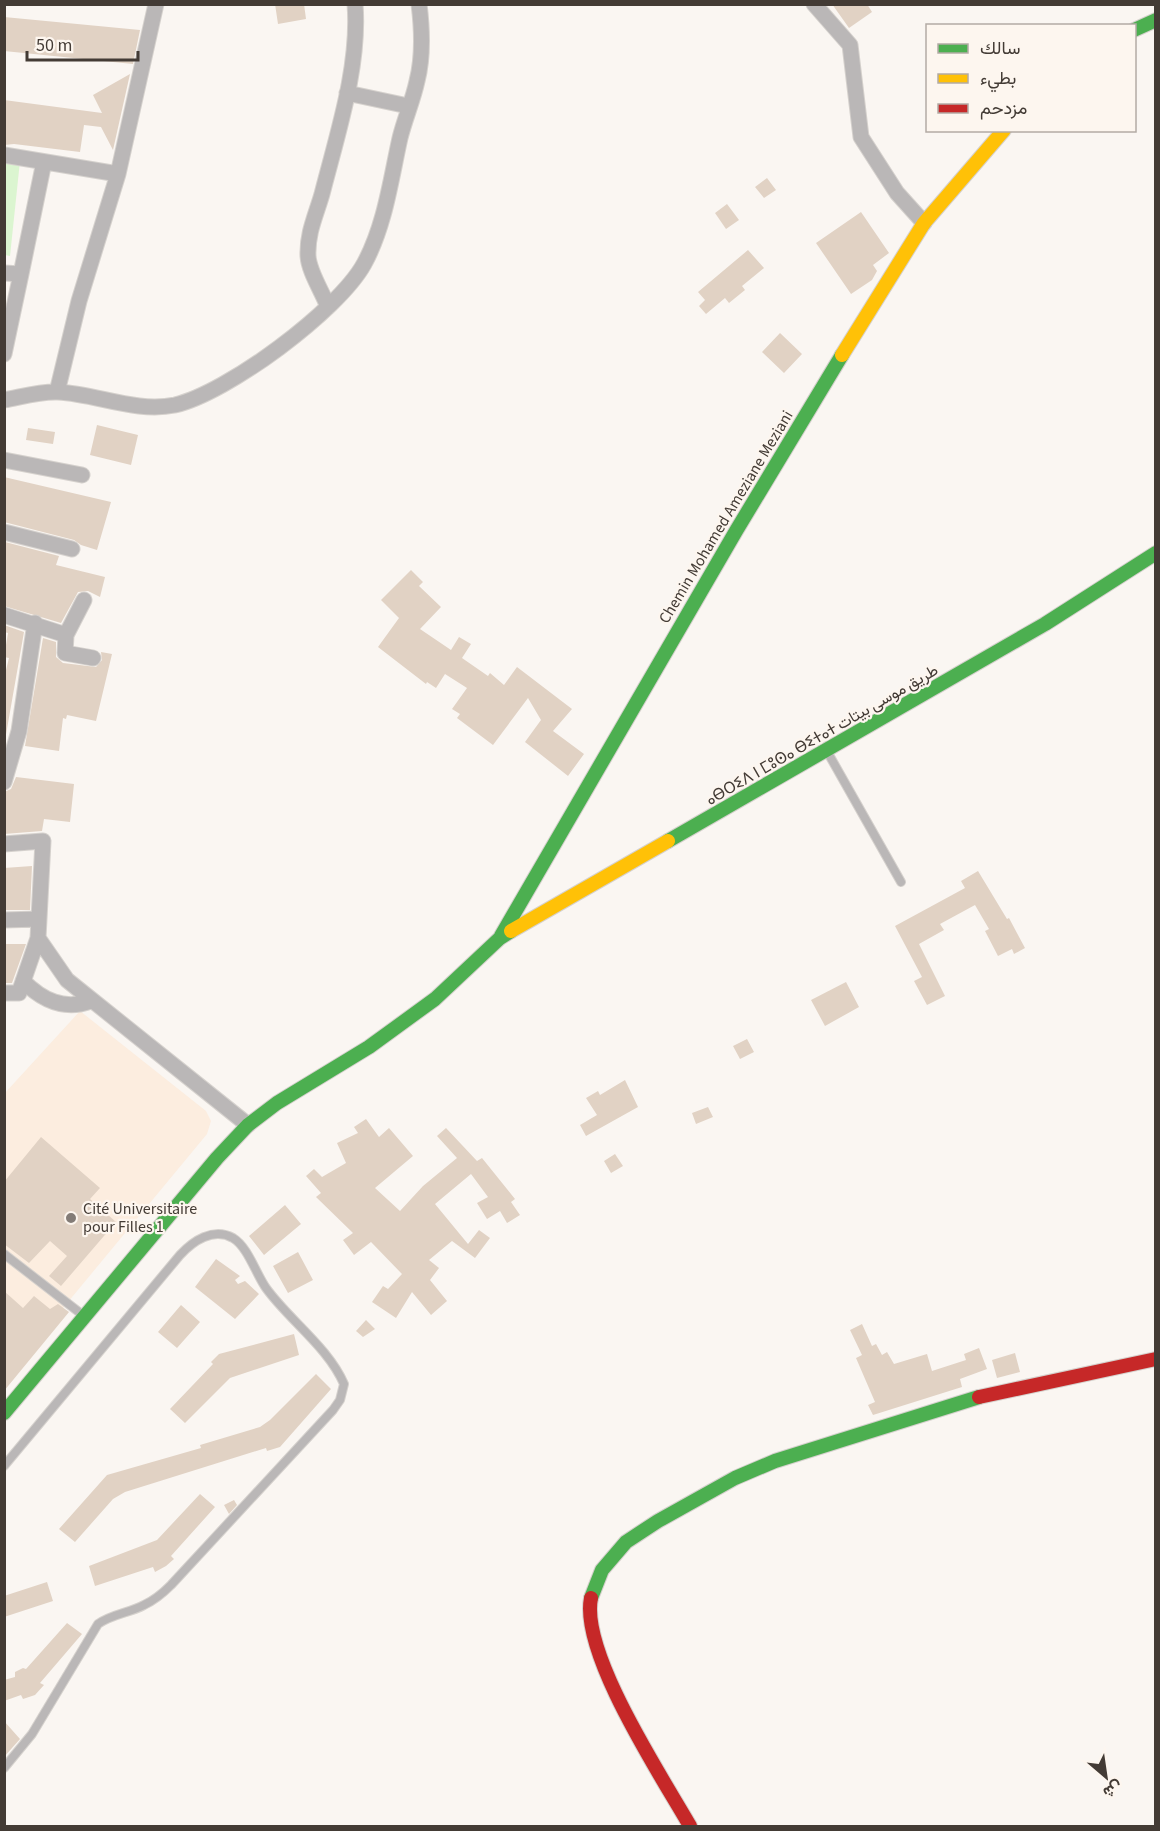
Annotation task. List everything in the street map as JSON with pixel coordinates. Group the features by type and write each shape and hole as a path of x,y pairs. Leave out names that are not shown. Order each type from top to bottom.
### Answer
{"main road":[{"path":"1136,29 1155,20"},
{"name":"Chemin Mohamed Ameziane Meziani","path":"500,938 730,542 924,223 1002,132"},
{"name":"ⴰⴱⵔⵉⴷ ⵏ ⵎⵓⵙⴰ ⴱⵉⵜⴰⵜ طريق موسى بيتات","path":"500,938 828,752 1045,624 1155,553"},
{"path":"4,1413 217,1158 249,1125 276,1103 369,1047 435,999 500,938"},
{"path":"690,1827 618,1695 597,1647 590,1604 606,1564 624,1543 651,1524 751,1471 894,1421 1003,1391 1155,1359"}],"street":[{"path":"57,392 81,292 118,174 156,4"},
{"path":"328,307 308,259 308,236 319,206 347,93 356,18 355,4"},
{"path":"4,400 57,392 134,405 172,405 202,397 274,352 328,307 364,264 380,221 408,106 417,81 420,52 418,4"},
{"path":"814,4 850,45 861,137 897,193 924,223"},
{"path":"347,93 408,106"},
{"path":"4,155 118,174"},
{"path":"4,354 44,162"},
{"path":"4,273 21,274"},
{"path":"4,459 82,475"},
{"path":"4,532 72,549"},
{"path":"84,600 66,635 65,653 93,658"},
{"path":"4,615 35,623 66,635"},
{"path":"4,782 11,729 35,623"},
{"path":"4,844 43,841 38,938 19,993 4,993"},
{"path":"4,921 39,919"},
{"path":"38,938 67,980 249,1125"},
{"path":"23,981 40,996 58,1004 76,1005 91,1001"}],"lane":[{"path":"828,752 901,882"},
{"path":"4,1466 180,1255 191,1243 210,1235 233,1238 239,1244 266,1288 330,1362 344,1384 340,1400 333,1410 157,1598 142,1606 105,1618 98,1624 32,1734 4,1768"},
{"path":"4,1254 84,1317"}],"shaded area":[{"name":"Cité Universitaire pour Filles 1","path":"80,1011 206,1111 211,1121 207,1134 63,1308 5,1387 5,1093"}],"green space":[{"path":"5,159 20,161 10,256 5,255"}],"building":[{"path":"275,4 304,4 306,19 278,24"},
{"path":"832,4 867,4 872,12 849,28"},
{"path":"4,17 140,30 133,64 4,51"},
{"path":"130,74 113,150 101,127 84,125 80,152 14,144 4,145 4,100 102,113 93,95"},
{"path":"767,178 776,190 764,198 755,187"},
{"path":"727,204 739,220 726,229 715,213"},
{"path":"861,212 889,253 873,265 877,271 872,280 851,294 816,243"},
{"path":"748,250 764,268 742,286 745,290 729,303 725,298 706,314 699,306 705,300 698,292"},
{"path":"780,333 802,354 784,373 762,352"},
{"path":"97,425 138,435 131,465 90,455"},
{"path":"28,428 55,432 53,444 26,440"},
{"path":"4,477 111,502 97,550 74,540 4,522"},
{"path":"5,542 59,556 56,565 105,577 100,597 88,591 78,592 61,623 4,606"},
{"path":"411,570 423,582 419,586 441,607 420,629 451,650 459,637 471,644 462,658 488,676 490,673 504,685 517,667 572,709 553,731 584,754 568,776 525,742 541,720 528,698 493,745 457,718 460,714 452,709 467,688 445,674 436,688 427,682 426,684 378,647 399,618 381,600"},
{"path":"4,625 24,632 4,746 4,678 9,658 4,657 8,633 4,632"},
{"path":"43,638 56,642 56,657 63,663 96,667 102,660 101,652 112,654 96,721 67,715 66,719 63,718 59,751 25,746"},
{"path":"16,777 74,784 70,822 44,819 42,831 4,834 4,792 11,789"},
{"path":"32,866 30,910 4,910 4,868"},
{"path":"978,871 1007,919 1009,918 1025,948 1014,954 1012,949 998,956 985,931 989,929 975,905 940,924 944,930 919,944 945,996 927,1005 914,981 922,977 895,926 965,888 961,881"},
{"path":"4,944 26,944 12,983 4,983"},
{"path":"846,982 859,1007 825,1026 811,1000"},
{"path":"747,1039 754,1052 740,1059 733,1046"},
{"path":"625,1080 638,1107 586,1136 580,1125 597,1115 586,1098 598,1091 600,1095"},
{"path":"708,1107 713,1117 696,1124 692,1113"},
{"path":"366,1119 379,1137 389,1128 413,1156 375,1188 400,1211 423,1186 457,1158 437,1136 446,1128 477,1161 482,1158 515,1199 511,1202 520,1215 507,1223 500,1211 487,1219 477,1203 488,1197 471,1174 435,1204 468,1244 479,1230 490,1238 475,1258 452,1241 429,1260 439,1268 430,1280 447,1301 431,1315 412,1292 396,1318 372,1302 383,1286 388,1289 402,1274 371,1242 354,1255 343,1240 353,1233 316,1197 321,1193 306,1176 314,1169 322,1177 346,1163 337,1143 358,1133 354,1127"},
{"path":"41,1137 100,1188 90,1199 116,1222 61,1286 49,1276 67,1256 50,1241 29,1263 4,1244 4,1182"},
{"path":"615,1154 623,1166 611,1173 604,1161"},
{"path":"285,1205 301,1224 264,1255 249,1236"},
{"path":"298,1252 313,1280 288,1293 273,1266"},
{"path":"216,1259 240,1276 235,1280 238,1284 245,1281 259,1294 235,1319 195,1287"},
{"path":"4,1291 23,1308 34,1296 50,1309 58,1304 69,1312 4,1391"},
{"path":"181,1305 200,1322 177,1348 158,1332"},
{"path":"366,1320 375,1329 363,1337 356,1331"},
{"path":"862,1324 872,1346 876,1344 882,1355 887,1352 894,1364 927,1354 932,1371 966,1360 964,1354 979,1348 987,1369 960,1379 962,1387 873,1415 868,1405 875,1402 856,1358 862,1355 850,1330"},
{"path":"294,1334 299,1355 230,1378 185,1423 170,1409 213,1364 211,1362 219,1354"},
{"path":"1015,1353 1020,1372 997,1378 992,1360"},
{"path":"316,1374 331,1389 280,1447 267,1451 266,1448 125,1492 113,1499 75,1542 59,1529 107,1475 201,1448 200,1445 260,1427"},
{"path":"200,1494 215,1507 171,1556 174,1559 155,1572 153,1567 95,1586 89,1566 157,1540"},
{"path":"234,1500 237,1505 229,1514 224,1505"},
{"path":"47,1582 53,1601 4,1617 4,1596"},
{"path":"67,1623 82,1634 40,1683 44,1685 35,1695 23,1699 21,1695 4,1701 4,1680 15,1677 15,1672 23,1668 26,1669"},
{"path":"4,1721 20,1739 4,1757"}],"traffic: fast":[{"path":"1136,29 1156,20"},
{"path":"501,936 736,531 842,355"},
{"path":"668,841 1045,624 1156,553"},
{"path":"4,1413 217,1158 248,1125 277,1103 369,1047 435,999 500,938 511,931"},
{"path":"591,1598 602,1570 626,1542 658,1521 735,1478 775,1461 979,1397"}],"traffic: slow":[{"path":"842,355 924,223 1002,132"},
{"path":"511,931 668,841"}],"traffic: jam":[{"path":"979,1397 1156,1359"},
{"path":"591,1598 591,1622 598,1650 610,1681 643,1747 690,1826"}],"place":[{"name":"Cité Universitaire pour Filles 1","path":"71,1218"}]}
